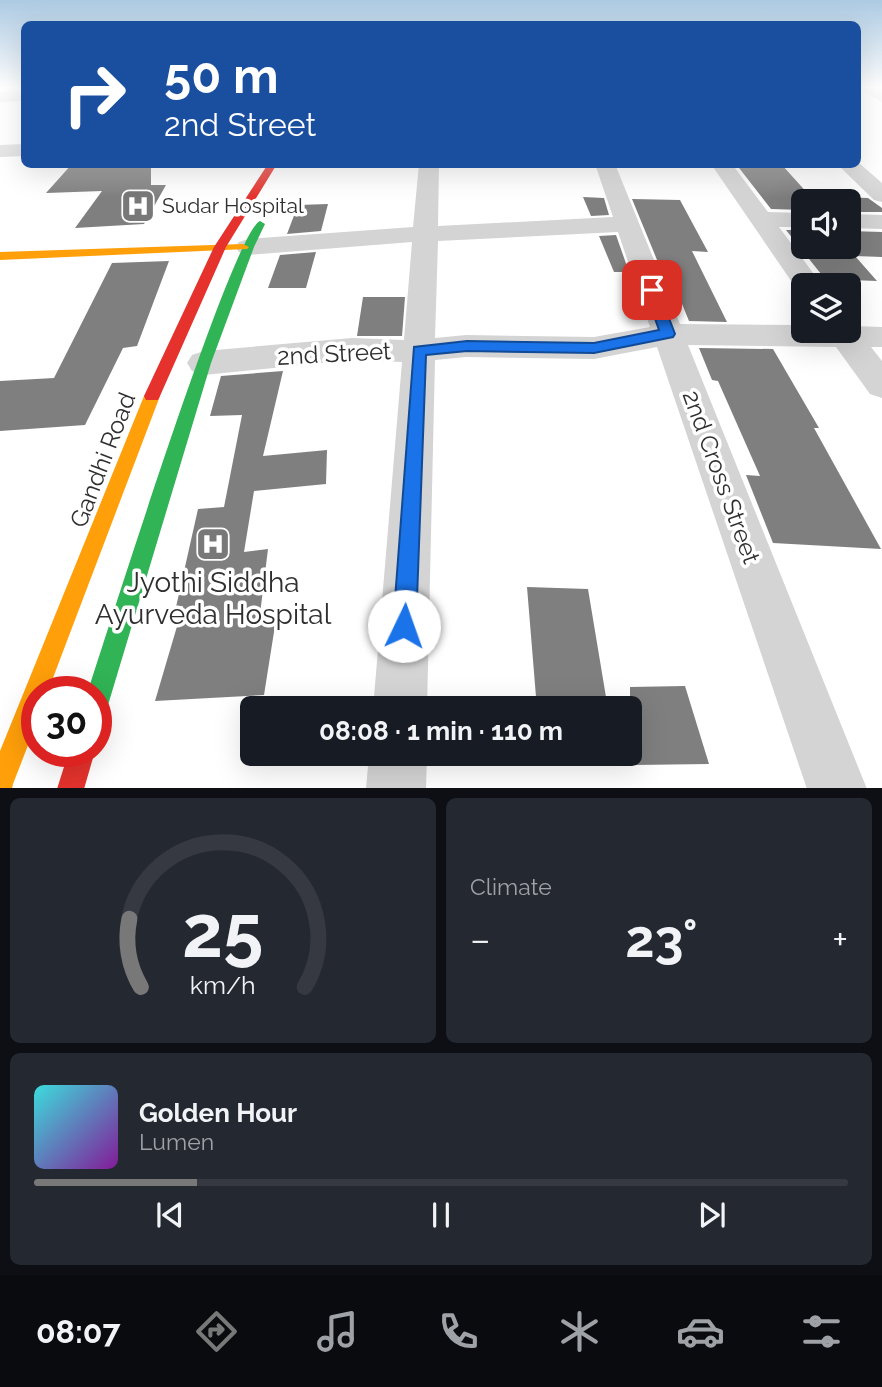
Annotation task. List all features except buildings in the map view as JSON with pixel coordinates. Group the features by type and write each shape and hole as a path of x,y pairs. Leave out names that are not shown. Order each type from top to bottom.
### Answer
{"main road":[{"name":"Gandhi Road","path":"0,784 161,373 220,247 270,168"},
{"path":"105,676 204,363 248,247 266,214"},
{"path":"0,256 248,247"},
{"path":"70,788 77,767"}],"street":[{"path":"0,152 21,150"},
{"path":"401,696 429,168"},
{"name":"2nd Cross Street","path":"606,168 837,788"},
{"path":"724,168 799,273"},
{"path":"852,168 882,195"},
{"path":"760,219 791,220"},
{"path":"861,221 882,222"},
{"path":"248,247 425,233 627,225"},
{"name":"2nd Street","path":"204,363 352,349 419,351 467,346 594,348 668,334 791,333"},
{"name":"2nd Street","path":"861,335 882,337"},
{"path":"850,343 882,385"},
{"path":"396,788 397,766"}],"traffic: fast":[{"path":"105,676 204,363 248,247 260,224"}],"traffic: slow":[{"path":"0,256 243,247"},
{"path":"0,784 152,396"}],"traffic: jam":[{"path":"152,396 220,247 270,168"},
{"path":"70,788 77,767"}],"place":[{"name":"Sudar Hospital","path":"138,206"},
{"name":"Jyothi Siddha Ayurveda Hospital","path":"213,544"}],"route":[{"path":"404,626 419,351 467,346 594,348 668,334 652,290"}]}
